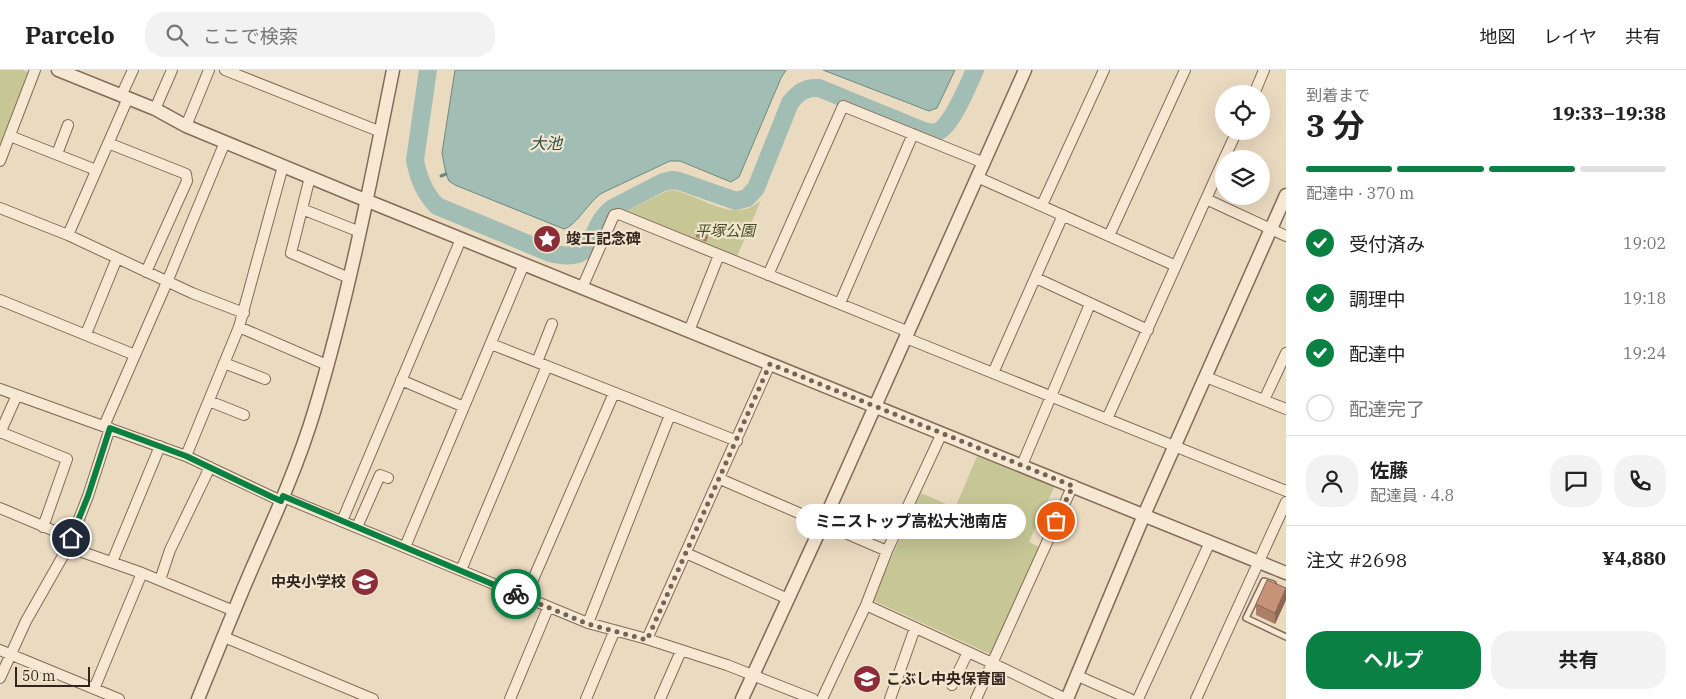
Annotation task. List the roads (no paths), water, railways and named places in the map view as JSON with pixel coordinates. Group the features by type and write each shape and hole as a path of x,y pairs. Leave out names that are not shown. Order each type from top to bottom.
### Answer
{"street":[{"path":"0,161 35,70"},
{"path":"58,70 79,74 124,97 155,109 186,126 1286,573"},
{"path":"68,236 108,143 132,70"},
{"path":"155,109 172,70"},
{"path":"186,126 209,70"},
{"path":"225,70 381,132"},
{"path":"198,699 282,499 314,414 328,365 368,201 393,70"},
{"path":"742,699 824,523 1025,70"},
{"path":"1042,205 1104,70"},
{"path":"1109,236 1185,70"},
{"path":"1258,85 1264,70"},
{"path":"768,275 843,106 984,163"},
{"path":"57,154 68,125"},
{"path":"840,303 913,134"},
{"path":"10,136 96,170"},
{"path":"0,678 26,621 69,542 88,496 107,427 135,355 225,142"},
{"path":"108,143 186,174 187,181 146,272"},
{"path":"186,456 244,313 283,166"},
{"path":"310,177 291,253 349,278"},
{"path":"977,177 1176,266"},
{"path":"1107,419 1215,179"},
{"path":"866,606 1067,699 1144,515 1286,194"},
{"path":"1206,199 1286,236"},
{"path":"0,208 68,236 167,282 244,313"},
{"path":"302,209 360,232"},
{"path":"582,288 614,215 619,214 840,303 993,373 1286,491"},
{"path":"993,373 1063,215"},
{"path":"342,521 461,239"},
{"path":"689,331 719,254"},
{"path":"86,334 117,258"},
{"path":"406,547 524,264"},
{"path":"1036,278 1148,330"},
{"path":"0,300 135,355"},
{"path":"1022,465 1090,304"},
{"path":"537,362 552,324"},
{"path":"239,326 328,365"},
{"path":"491,344 737,441"},
{"path":"1264,400 1286,353"},
{"path":"224,363 265,379"},
{"path":"647,640 770,364"},
{"path":"461,570 547,366"},
{"path":"1206,377 1286,409"},
{"path":"401,380 464,407"},
{"path":"0,389 186,456 282,499 406,547 588,624 727,665 813,699"},
{"path":"525,598 614,393"},
{"path":"17,395 0,433 67,459 42,527"},
{"path":"209,401 244,415"},
{"path":"588,624 670,415"},
{"path":"822,699 866,606 887,551 942,433"},
{"path":"112,562 160,446"},
{"path":"160,580 170,550 210,467"},
{"path":"357,527 380,475 388,478"},
{"path":"720,479 887,551"},
{"path":"976,699 1073,486"},
{"path":"1196,699 1286,502"},
{"path":"0,508 112,562 160,580 234,612"},
{"path":"1138,699 1210,542"},
{"path":"686,553 788,600"},
{"path":"94,688 142,573"},
{"path":"510,699 548,608"},
{"path":"890,699 915,628"},
{"path":"586,699 614,632"},
{"path":"224,638 373,699"},
{"path":"0,650 119,699"},
{"path":"660,699 681,651"},
{"path":"952,685 968,652"},
{"path":"1078,676 1130,699"}],"lane":[{"path":"1279,587 1264,581 1246,618 1286,637"}],"water":[{"name":"大池","path":"455,70 786,70 739,177 731,182 680,161 670,161 602,193 592,201 574,223 564,229 449,181 442,153"},
{"path":"823,70 955,70 937,108 929,111"}],"waterway":[{"path":"428,70 415,160 418,173 429,196 437,206 550,253 566,255 577,254 590,244 603,218 611,209 663,182 679,181 736,201 747,198 756,188 790,103 799,93 806,89 819,88 928,132 937,132 943,128 954,114 975,70"},
{"path":"441,176 446,174"},
{"path":"422,184 428,182"}],"place":[{"name":"竣工記念碑","path":"547,239"},
{"name":"ミニストップ高松大池南店","path":"1056,521"},
{"name":"中央小学校","path":"365,582"},
{"name":"こぶし中央保育園","path":"867,679"}],"park label":[{"name":"平塚公園","path":"725,231"}]}
